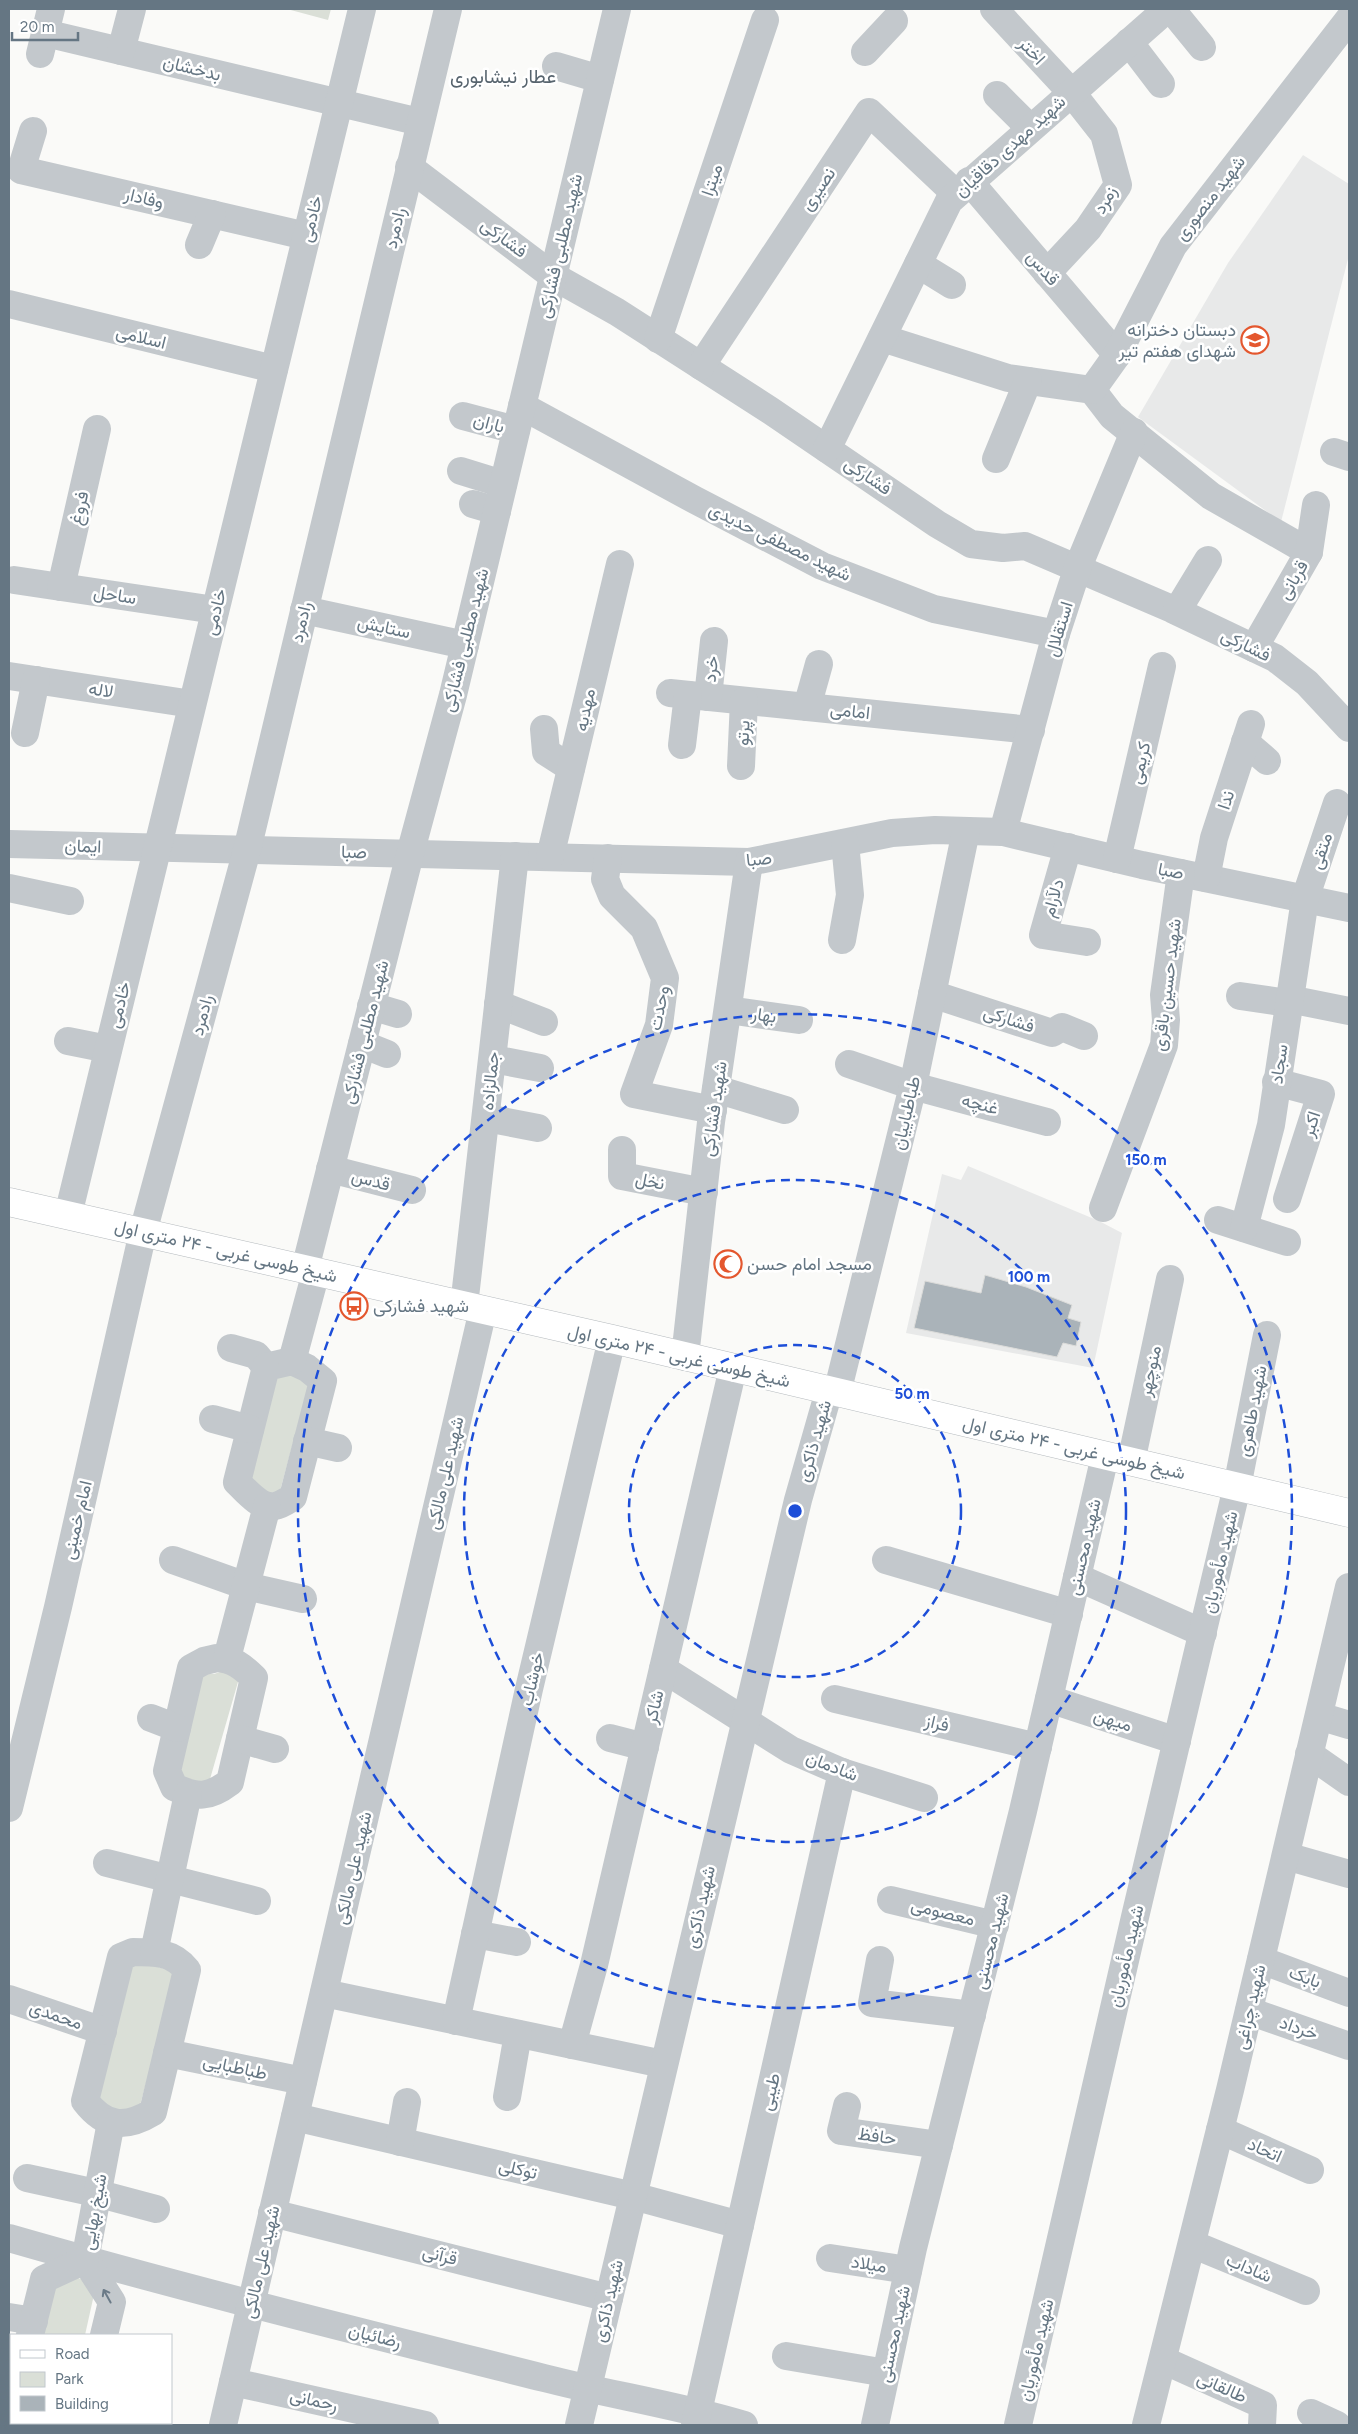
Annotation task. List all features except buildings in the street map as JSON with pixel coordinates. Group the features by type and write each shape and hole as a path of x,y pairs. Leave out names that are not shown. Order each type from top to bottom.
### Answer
{"main road":[{"name":"شیخ طوسی غربی - ۲۴ متری اول","path":"9,1202 612,1339 1349,1513"}],"street":[{"path":"121,51 132,9"},
{"name":"خادمی","path":"68,1215 362,9"},
{"name":"رادمرد","path":"143,1232 247,850 448,9"},
{"name":"شهید مطلبی فشارکی","path":"292,1361 330,1169 465,645 485,508 503,484 617,9"},
{"name":"اختر","path":"994,9 1071,92"},
{"path":"1169,9 1202,47"},
{"name":"شهید مهدی دقاقیان","path":"827,448 949,201 1128,42 1169,9"},
{"path":"865,52 892,13"},
{"name":"میترا","path":"658,339 766,20"},
{"name":"شهید منصوری","path":"1092,390 1117,355 1173,246 1349,20"},
{"name":"بدخشان","path":"45,32 420,122"},
{"path":"1128,42 1162,84"},
{"path":"556,66 600,79"},
{"name":"زمرد","path":"1047,273 1088,229 1118,185 1104,134 1071,92"},
{"path":"997,95 1030,128"},
{"name":"نصیری","path":"701,366 869,112 962,188"},
{"name":"وفادار","path":"33,131 21,170 306,236"},
{"name":"فشارکی","path":"409,167 553,276 701,366 827,448 937,524 971,544 1003,548 1025,546 1177,611 1275,658 1307,683 1349,728"},
{"name":"قدس","path":"962,188 1047,273 1117,355"},
{"path":"199,245 212,214"},
{"path":"918,264 952,285"},
{"name":"اسلامی","path":"9,304 274,369"},
{"path":"882,338 1008,378 1092,390 1112,416 1211,496 1309,552"},
{"path":"996,459 1028,380"},
{"name":"باران","path":"463,416 519,418"},
{"name":"شهید مصطفی حدیدی","path":"519,418 695,500 822,566 934,609 1056,634"},
{"name":"فروغ","path":"61,587 97,429"},
{"name":"استقلال","path":"1003,832 1056,634 1078,568 1134,432"},
{"path":"461,471 503,484"},
{"name":"قربانی","path":"1254,648 1309,552 1316,506"},
{"path":"1177,611 1208,560"},
{"name":"مهدیه","path":"550,856 620,564"},
{"name":"ساحل","path":"14,580 215,610"},
{"name":"ستایش","path":"304,610 465,645"},
{"name":"خرد","path":"682,745 689,695 714,641"},
{"path":"807,707 819,664"},
{"name":"کریمی","path":"1117,860 1162,666"},
{"name":"لاله","path":"9,676 192,704"},
{"path":"25,734 36,680"},
{"name":"امامی","path":"689,695 1031,730"},
{"name":"پرتو","path":"741,766 744,701"},
{"path":"544,729 546,752 571,768"},
{"name":"ندا","path":"1193,876 1214,838 1248,733 1267,761"},
{"name":"متقی","path":"1305,899 1337,803"},
{"name":"صبا","path":"157,848 749,862 892,833 935,830 1003,832 1117,860 1349,908"},
{"name":"طباطباییان","path":"833,1392 913,1086 966,831"},
{"path":"842,940 850,895 845,843"},
{"name":"ایمان","path":"9,844 157,848"},
{"name":"دلآرام","path":"1068,847 1043,935 1087,942"},
{"name":"جمالزاده","path":"474,1308 486,1118 515,856"},
{"name":"وحدت","path":"608,858 605,879 612,896 644,928 665,978 659,1025 634,1094 715,1100"},
{"name":"شهید فشارکی","path":"685,1357 715,1100 749,862"},
{"name":"شهید حسین باقری","path":"1103,1208 1164,1045 1166,1020 1164,995 1193,876"},
{"path":"9,888 70,901"},
{"name":"سجاد","path":"1244,1228 1271,1125 1288,1001 1305,899"},
{"name":"فشارکی","path":"932,994 1052,1033 1062,1026 1084,1036"},
{"path":"1240,996 1288,1001 1349,1011"},
{"path":"498,1004 544,1022"},
{"path":"372,1006 398,1014"},
{"name":"بهار","path":"728,1010 800,1020"},
{"path":"68,1042 108,1049"},
{"path":"362,1044 387,1054"},
{"path":"492,1059 540,1068"},
{"name":"غنچه","path":"849,1064 913,1086 1047,1122"},
{"name":"اکبر","path":"1276,1082 1321,1094 1287,1199"},
{"path":"715,1100 785,1110"},
{"path":"486,1118 538,1128"},
{"name":"نخل","path":"622,1150 622,1176 704,1192"},
{"name":"قدس","path":"330,1169 412,1190"},
{"path":"1218,1220 1287,1242"},
{"name":"امام خمینی","path":"9,1808 60,1597 143,1232"},
{"name":"منوچهر","path":"1118,1459 1170,1279"},
{"name":"شهید علی مالکی","path":"223,2425 324,1993 474,1308"},
{"name":"شهید طاهری","path":"1237,1487 1267,1335"},
{"name":"خوشاب","path":"456,2021 529,1689 612,1339"},
{"path":"231,1348 256,1355 266,1367"},
{"path":"292,1361 307,1368 323,1381 293,1497 274,1506 266,1506 250,1496 237,1482 266,1367 292,1361"},
{"name":"شاکر","path":"572,2045 594,1966 733,1368"},
{"name":"شهید ذاکری","path":"579,2425 798,1500 833,1392"},
{"path":"213,1419 250,1429"},
{"path":"308,1441 338,1448"},
{"name":"شهید محسنی","path":"875,2425 908,2270 995,1925 1077,1577 1118,1459"},
{"name":"شهید مأموریان","path":"1018,2425 1237,1487"},
{"path":"228,1658 266,1506"},
{"path":"173,1560 246,1586 304,1599"},
{"path":"886,1560 1069,1614"},
{"path":"1077,1577 1203,1633"},
{"name":"شهید چراغی","path":"1146,2425 1220,2130 1349,1587"},
{"path":"228,1658 244,1668 254,1678 230,1782 216,1792 199,1795 188,1794 174,1787 166,1771 191,1668 204,1661 228,1658"},
{"name":"شادمان","path":"663,1669 790,1750 842,1772 924,1798"},
{"name":"فراز","path":"835,1699 1038,1747"},
{"name":"میهن","path":"1049,1699 1177,1741"},
{"path":"1319,1716 1349,1725"},
{"path":"151,1718 177,1728"},
{"path":"610,1738 645,1747"},
{"path":"240,1739 275,1749"},
{"path":"1309,1754 1349,1782"},
{"name":"طیبی","path":"697,2418 842,1772"},
{"path":"154,1952 188,1794"},
{"path":"1286,1856 1349,1874"},
{"path":"107,1862 169,1880 257,1901"},
{"name":"معصومی","path":"891,1900 995,1925"},
{"path":"475,1934 517,1942"},
{"path":"133,1952 154,1952 173,1956 187,1970 152,2112 139,2120 110,2122 95,2114 85,2101 121,1957 133,1952"},
{"path":"880,1960 872,2003 972,2015"},
{"name":"بابک","path":"1261,1960 1349,1993"},
{"path":"324,1993 664,2064"},
{"name":"محمدی","path":"9,1999 103,2031"},
{"name":"خرداد","path":"1249,2010 1349,2046"},
{"path":"507,2097 518,2034"},
{"name":"طباطبایی","path":"167,2052 303,2081"},
{"path":"400,2142 407,2102"},
{"name":"حافظ","path":"847,2106 841,2131 939,2146"},
{"name":"توکلی","path":"295,2117 633,2196 740,2225"},
{"name":"شیخ بهایی","path":"24,2325 44,2279 85,2260 110,2122"},
{"name":"اتحاد","path":"1220,2130 1310,2170"},
{"path":"27,2178 96,2193 156,2209"},
{"name":"قرآنی","path":"272,2213 608,2298"},
{"name":"رضائیان","path":"9,2238 251,2305 697,2418 744,2425"},
{"name":"شاداب","path":"1192,2244 1306,2291"},
{"name":"میلاد","path":"830,2258 908,2270"},
{"path":"85,2260 112,2302 104,2334"},
{"path":"786,2356 886,2373"},
{"name":"طالقانی","path":"1163,2360 1264,2406 1262,2425"},
{"name":"رحمانی","path":"233,2382 425,2425"},
{"path":"1311,2413 1337,2425"}],"shaded area":[{"name":"دبستان دخترانه شهدای هفتم تیر","path":"1303,155 1349,184 1349,255 1281,522 1138,417 1228,263"},
{"path":"968,1166 1099,1221 1122,1233 1093,1368 906,1333 942,1174 961,1180"}],"green space":[{"path":"287,9 331,9 328,20"},
{"path":"296,1375 309,1384 280,1491 268,1494 246,1481 271,1376"},
{"path":"226,1670 240,1675 208,1786 176,1776 202,1672 214,1674"},
{"path":"132,1962 150,1964 176,1973 139,2109 125,2114 96,2102"},
{"path":"76,2277 88,2282 95,2290 85,2334 41,2334 55,2285"},
{"path":"18,2424 66,2424 66,2425"}],"place":[{"name":"دبستان دخترانه شهدای هفتم تیر","path":"1255,340"},
{"name":"مسجد امام حسن","path":"728,1264"},
{"name":"شهید فشارکی","path":"354,1306"}],"district":[{"name":"عطار نیشابوری","path":"503,76"}]}
